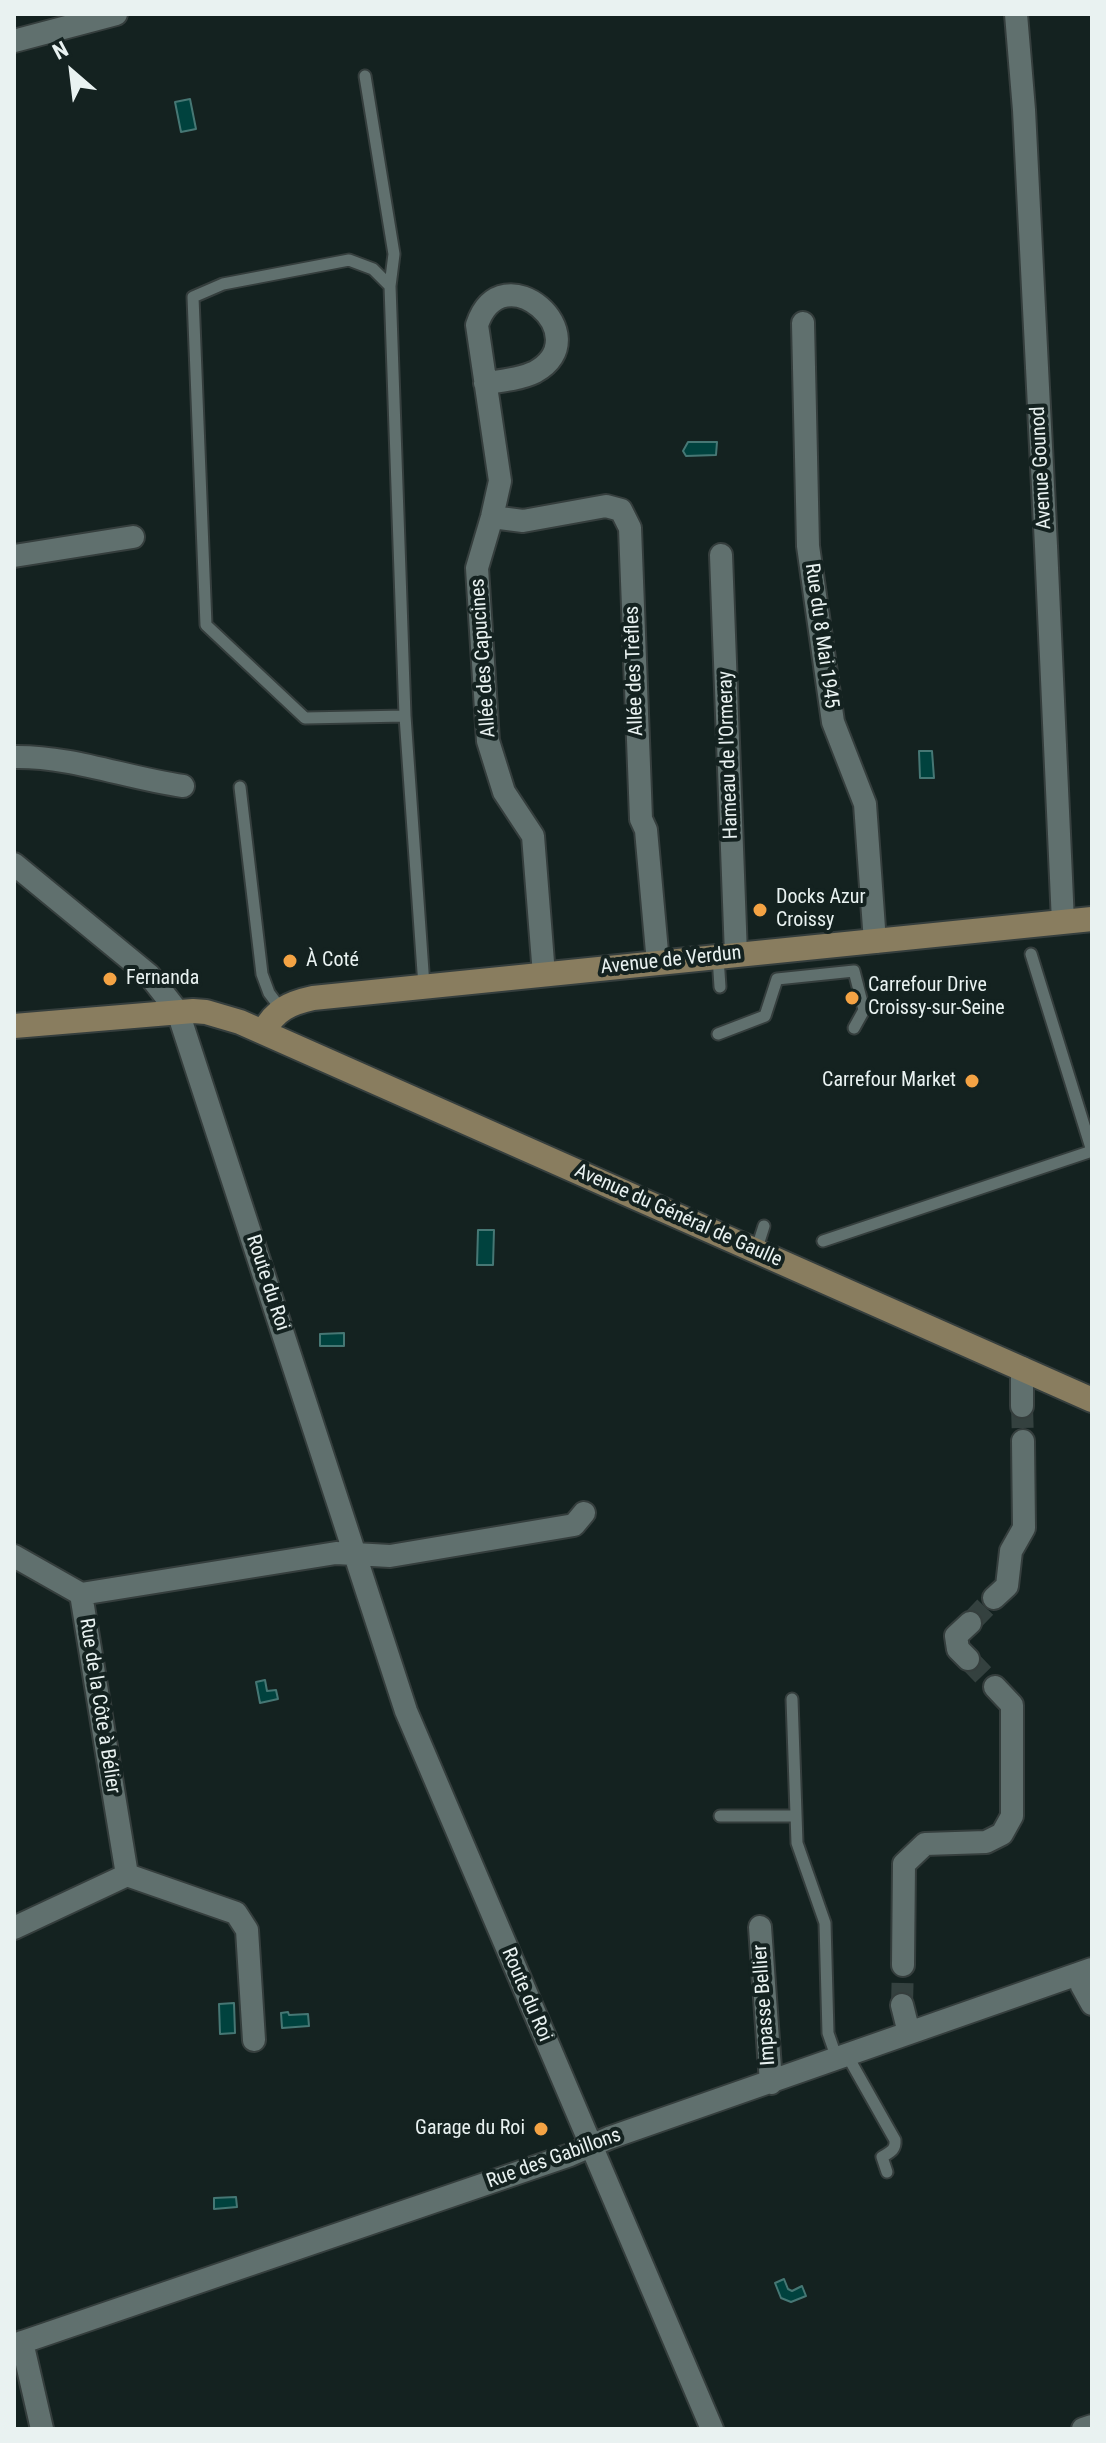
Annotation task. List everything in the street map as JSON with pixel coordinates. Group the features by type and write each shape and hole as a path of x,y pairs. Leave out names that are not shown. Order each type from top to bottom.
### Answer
{"main road":[{"name":"Avenue de Verdun","path":"281,1009 313,998 1092,919"},
{"path":"264,1031 270,1019 281,1009"},
{"name":"Avenue du Général de Gaulle","path":"14,1026 206,1012 264,1031 1092,1400"}],"street":[{"path":"14,41 116,14"},
{"name":"Avenue Gounod","path":"1016,14 1037,359 1063,922"},
{"name":"Rue du 8 Mai 1945","path":"803,323 808,546 833,722 865,804 875,942"},
{"name":"Allée des Capucines","path":"485,383 500,481 477,568 488,741 504,792 533,836 544,975"},
{"name":"Allée des Trèfles","path":"492,517 523,521 606,506 621,510 630,528 641,819 646,830 658,963"},
{"path":"14,556 133,537"},
{"name":"Hameau de l'Ormeray","path":"721,555 727,956"},
{"path":"14,757 50,758 152,782 183,786"},
{"name":"Route du Roi","path":"14,864 149,975 178,1012 406,1711 712,2429"},
{"path":"1022,1368 1022,1406"},
{"path":"994,1598 1007,1586 1011,1551 1024,1528 1023,1441"},
{"path":"357,1554 390,1556 574,1525 584,1513"},
{"name":"Rue de la Côte à Bélier","path":"127,1875 81,1594 336,1553 357,1554"},
{"path":"14,1556 81,1594"},
{"path":"968,1659 958,1649 956,1636 970,1623"},
{"path":"903,1965 904,1864 925,1844 986,1842 1002,1834 1012,1816 1012,1705 995,1687"},
{"path":"14,1928 127,1875 236,1913 247,1930 254,2040"},
{"name":"Impasse Bellier","path":"760,1927 771,2083"},
{"path":"1086,1971 1082,1986 1092,2004"},
{"name":"Rue des Gabillons","path":"18,2344 1086,1971"},
{"path":"902,2005 909,2033"},
{"path":"18,2344 42,2429"},
{"path":"1083,2429 1092,2426"}],"lane":[{"path":"365,76 394,254 390,286 405,716 424,986"},
{"path":"390,286 373,269 349,260 223,284 193,297 206,625 305,718 405,716"},
{"path":"240,787 263,982 281,1009"},
{"path":"823,1241 1092,1151 1031,954"},
{"path":"720,987 727,956"},
{"path":"718,1034 765,1016 777,979 854,971 864,1010 854,1028"},
{"path":"756,1251 764,1226"},
{"path":"792,1699 797,1843 825,1923 828,2033 895,2140 892,2151 882,2157 887,2172"},
{"path":"720,1816 796,1816"}],"water":[{"path":"190,99 196,129 181,132 175,102"},
{"path":"688,442 717,442 716,455 686,456 683,451"},
{"path":"919,751 932,751 934,778 920,778"},
{"path":"478,1230 494,1230 493,1265 477,1265"},
{"path":"344,1333 344,1346 320,1346 320,1334"},
{"path":"265,1680 267,1691 276,1690 278,1699 260,1703 256,1682"},
{"path":"234,2003 235,2033 220,2034 219,2004"},
{"path":"288,2012 289,2015 308,2014 309,2026 282,2028 281,2013"},
{"path":"236,2197 237,2207 214,2209 214,2198"},
{"path":"784,2279 792,2291 802,2286 806,2296 791,2302 781,2298 775,2283"}],"tunnel":[{"path":"1022,1406 1023,1441"},
{"path":"970,1623 994,1598"},
{"path":"968,1659 995,1687"},
{"path":"902,2005 903,1965"}],"place":[{"name":"Docks Azur Croissy","path":"760,910"},
{"name":"À Coté","path":"290,961"},
{"name":"Fernanda","path":"110,979"},
{"name":"Carrefour Drive Croissy-sur-Seine","path":"852,998"},
{"name":"Carrefour Market","path":"972,1081"},
{"name":"Garage du Roi","path":"541,2129"}]}
